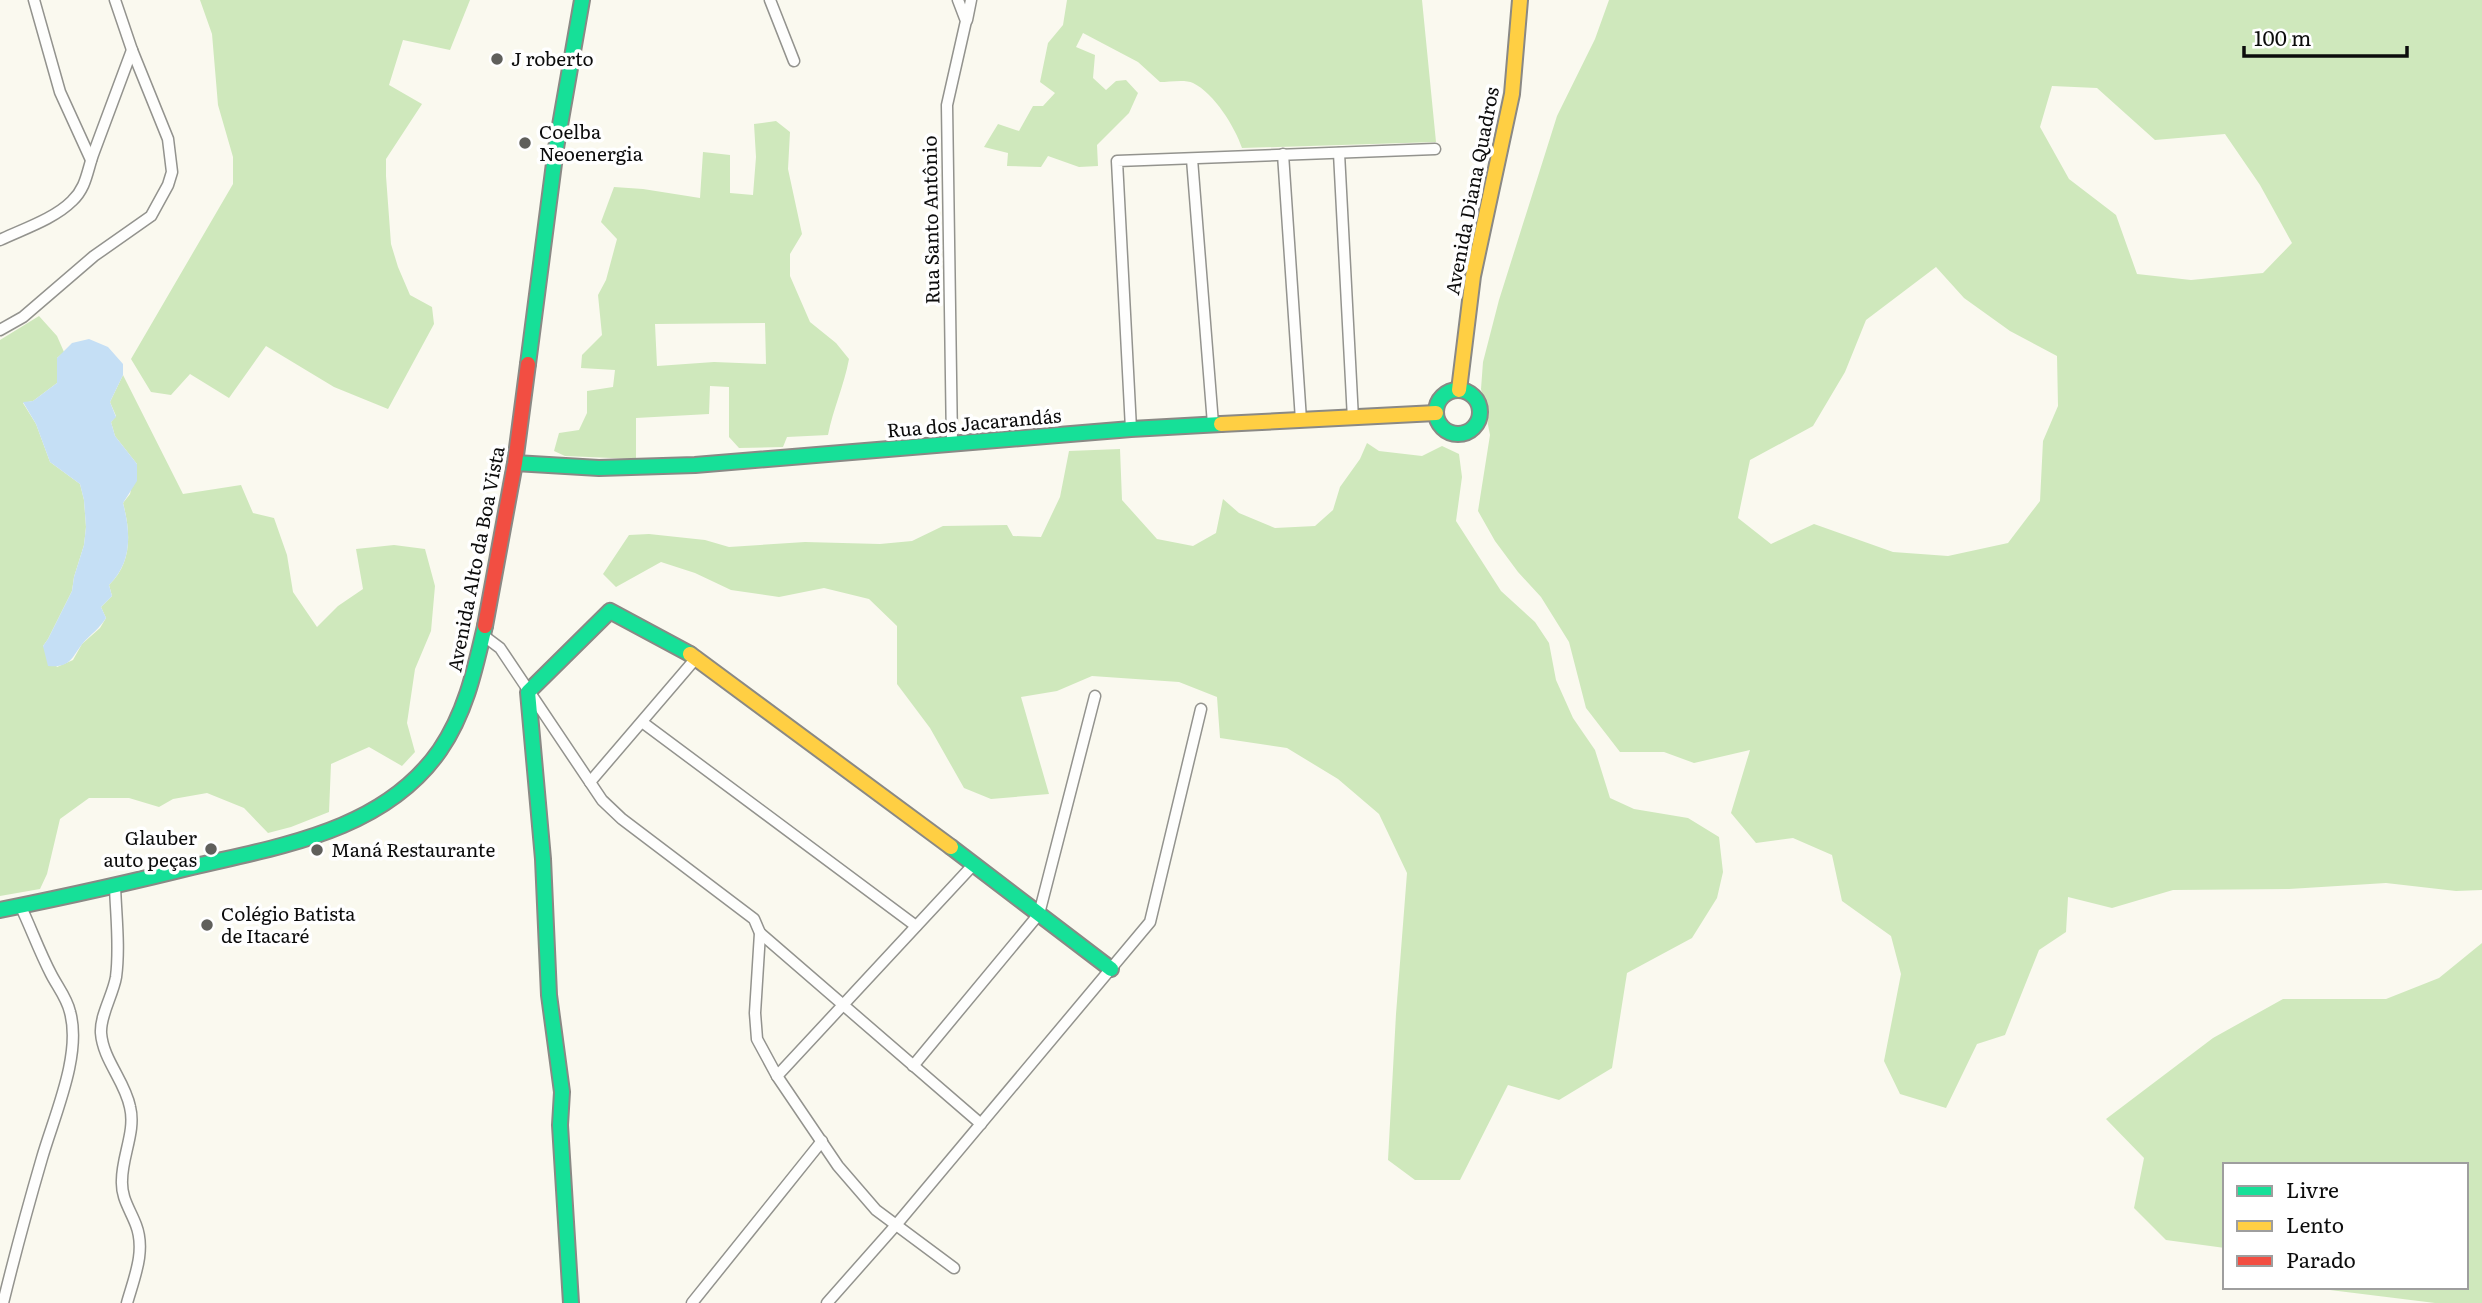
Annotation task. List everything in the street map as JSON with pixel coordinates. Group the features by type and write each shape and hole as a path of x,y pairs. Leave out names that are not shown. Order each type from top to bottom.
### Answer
{"street":[{"path":"34,0 60,92 91,160"},
{"path":"0,330 23,317 94,256 151,216 164,196 172,172 169,139 132,50 115,0"},
{"name":"Avenida Alto da Boa Vista","path":"0,910 115,886 310,839 367,814 388,800 416,777 440,750 468,697 484,636 515,463 556,148 582,0"},
{"path":"771,0 794,61"},
{"path":"958,0 967,21"},
{"name":"Rua Santo Antônio","path":"952,444 947,105 971,0"},
{"name":"Avenida Diana Quadros","path":"1459,390 1473,276 1512,94 1520,0"},
{"path":"0,240 47,217 72,201 87,179 91,160 132,50"},
{"path":"1131,429 1117,160 1436,149"},
{"path":"1339,153 1353,418"},
{"path":"1283,154 1301,420"},
{"path":"1192,159 1213,424"},
{"path":"1459,390 1469,393 1478,404 1479,419 1473,428 1465,433 1450,432 1441,426 1436,413 1437,404 1443,396 1450,391 1459,390"},
{"name":"Rua dos Jacarandás","path":"515,463 599,468 695,465 1131,429 1436,413"},
{"path":"528,692 610,611 696,657 1111,969"},
{"path":"484,636 500,648 602,800 622,819 754,919 760,933 981,1124"},
{"path":"590,782 696,657"},
{"path":"528,692 543,859 549,995 562,1092 561,1150 571,1303"},
{"path":"913,1066 1039,914 1095,696"},
{"path":"827,1303 896,1225 1150,922 1201,709"},
{"path":"642,722 916,926"},
{"path":"777,1076 974,864"},
{"path":"115,886 118,958 114,985 101,1032 108,1057 128,1098 131,1111 130,1134 122,1166 122,1192 140,1241 136,1272 127,1303"},
{"path":"3,1303 15,1252 64,1089 72,1051 73,1029 65,1000 35,943 20,905"},
{"path":"760,933 755,1013 757,1039 777,1076 838,1166 876,1209 954,1268"},
{"path":"692,1303 822,1141"}],"green space":[{"path":"200,0 470,0 450,50 403,40 389,85 422,104 386,159 386,176 391,244 398,267 410,295 432,307 434,324 388,409 334,387 266,346 229,398 190,374 171,395 151,392 131,359 233,184 233,157 218,105 212,34"},
{"path":"1067,0 1422,0 1436,142 1242,148 1223,111 1201,88 1186,81 1160,82 1138,62 1083,33 1076,47 1095,55 1093,78 1106,90 1116,81 1126,80 1138,93 1129,113 1097,145 1098,166 1079,167 1048,156 1041,167 1007,166 1008,153 984,147 998,124 1019,131 1033,106 1043,106 1055,93 1040,82 1048,43 1063,25"},
{"path":"1609,0 2482,0 2482,890 2456,891 2386,883 2289,889 2173,890 2112,908 2068,897 2066,932 2039,950 2005,1035 1977,1044 1946,1108 1900,1094 1884,1061 1901,974 1891,936 1842,901 1832,855 1793,838 1756,843 1731,813 1750,750 1694,763 1664,752 1620,752 1586,708 1569,642 1541,597 1495,541 1478,511 1490,435 1481,389 1483,362 1499,300 1557,116 1595,39","holes":["2052,86 2097,88 2155,140 2225,134 2260,185 2292,243 2263,273 2191,280 2137,274 2116,215 2069,179 2040,127","1936,267 1964,298 2010,331 2057,356 2058,406 2043,441 2040,501 2008,543 1948,556 1893,552 1814,524 1771,544 1738,518 1750,460 1813,426 1845,372 1866,320"]},
{"path":"776,121 790,132 788,169 802,234 790,254 790,276 810,322 836,343 849,359 828,435 787,437 783,447 739,448 729,437 729,387 710,386 709,414 636,418 636,459 565,456 554,451 559,433 579,430 587,413 587,391 613,387 615,370 581,368 582,355 602,335 598,295 606,280 617,239 601,222 614,187 700,198 703,152 730,155 730,193 753,195 756,157 754,124","holes":["765,323 766,364 714,362 657,366 655,324"]},
{"path":"39,316 57,336 64,352 57,358 57,383 33,401 23,403 36,424 50,462 80,484 86,527 72,591 43,646 57,667 73,660 82,644 100,628 106,618 101,607 112,596 109,585 117,576 126,557 128,536 123,503 130,494 137,464 115,436 111,422 116,416 110,402 123,375 183,494 241,485 253,513 274,518 287,555 293,592 317,627 338,606 363,589 356,549 394,545 425,549 435,586 431,631 415,669 407,723 415,752 402,766 369,747 331,764 329,812 268,833 244,808 207,793 173,799 159,807 129,798 89,798 60,819 47,874 40,889 0,896 0,340"},
{"path":"1367,443 1379,451 1422,456 1442,446 1459,454 1462,477 1456,521 1501,591 1535,622 1549,643 1556,680 1573,718 1595,750 1610,798 1634,809 1688,818 1719,837 1723,872 1717,898 1692,938 1627,973 1612,1068 1559,1100 1508,1085 1460,1180 1415,1180 1388,1160 1407,873 1379,814 1338,779 1287,748 1220,738 1217,697 1179,682 1092,676 1057,691 1021,697 1049,794 991,799 964,788 930,728 897,684 897,626 869,599 824,588 779,597 731,590 695,573 661,562 616,587 603,574 629,535 649,534 705,540 729,547 805,542 880,544 912,541 943,526 1007,525 1013,536 1041,537 1060,497 1069,451 1120,449 1122,500 1157,539 1193,546 1216,533 1223,499 1239,513 1275,528 1315,526 1333,510 1340,487 1360,459"},
{"path":"2482,943 2482,1303 2435,1303 2329,1289 2468,1289 2468,1163 2223,1163 2223,1248 2166,1240 2134,1208 2144,1158 2106,1119 2213,1038 2283,999 2386,999 2439,978"}],"water":[{"path":"89,339 108,347 123,364 123,375 110,402 116,417 111,422 115,436 137,464 137,481 123,503 128,547 122,567 109,585 112,596 101,607 106,618 70,661 48,666 43,646 72,591 84,545 84,500 80,484 50,462 36,424 23,402 33,401 57,383 57,358 72,343"}],"traffic: fast":[{"path":"528,364 556,148 582,0"},
{"path":"1458,390 1473,397 1480,412 1473,427 1458,434 1443,427 1436,412 1443,397 1458,390"},
{"path":"515,463 599,468 695,465 1221,424"},
{"path":"571,1303 560,1125 562,1092 549,995 543,859 528,692 610,611 690,654"},
{"path":"0,910 294,842 328,831 390,800 417,777 449,736 463,705 485,626"},
{"path":"951,847 1111,969"}],"traffic: slow":[{"path":"1459,390 1473,276 1512,94 1520,0"},
{"path":"1221,424 1436,413"},
{"path":"690,654 951,847"}],"traffic: jam":[{"path":"485,626 515,463 528,364"}],"place":[{"name":"J roberto","path":"497,59"},
{"name":"Coelba Neoenergia","path":"525,143"},
{"name":"Glauber auto peças","path":"211,849"},
{"name":"Maná Restaurante","path":"317,850"},
{"name":"Colégio Batista de Itacaré","path":"207,925"}]}
